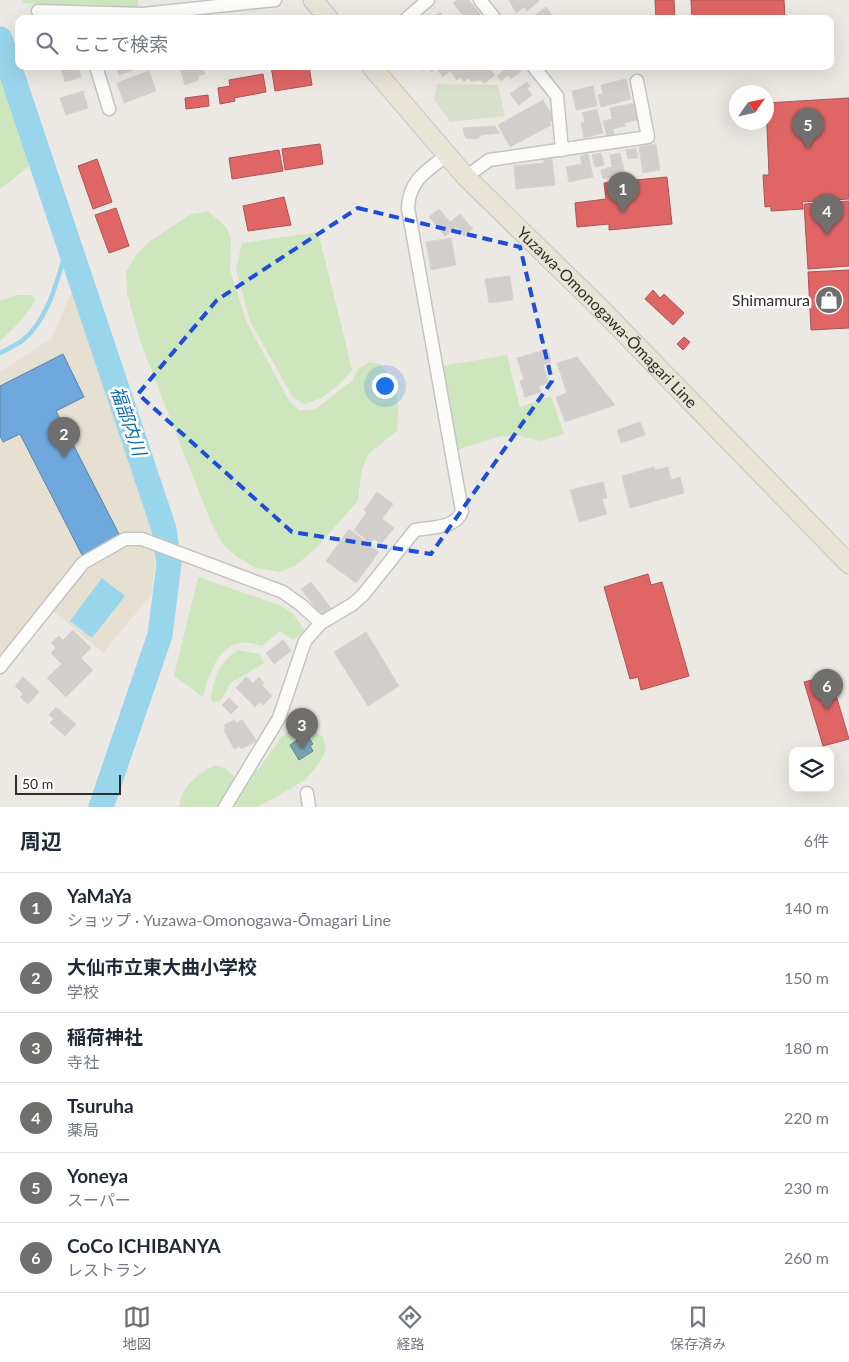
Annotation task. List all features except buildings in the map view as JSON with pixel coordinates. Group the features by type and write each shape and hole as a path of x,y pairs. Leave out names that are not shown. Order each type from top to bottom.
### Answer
{"main road":[{"path":"313,0 326,15"},
{"name":"Yuzawa-Omonogawa-Ōmagari Line","path":"374,70 446,156 466,177 602,310 849,564"}],"street":[{"path":"38,11 80,15 144,14 275,0"},
{"path":"411,15 428,0"},
{"path":"480,0 492,15"},
{"path":"97,70 109,109"},
{"path":"536,70 557,96 562,150"},
{"path":"466,177 489,160 648,137 637,81"},
{"path":"225,807 266,742 285,702 305,641 321,624 353,604 363,595 415,530 453,523 459,519 462,511 408,208 412,188 418,177 446,156"},
{"path":"0,667 83,563 125,539 142,539 187,554 283,592 301,605 321,624"},
{"path":"307,793 309,807"}],"highlighted area":[{"path":"358,208 520,247 552,381 431,554 292,532 138,394 217,300"}],"shaded area":[{"path":"73,288 157,544 151,595 103,653 44,603 0,654 0,372 52,338"}],"green space":[{"path":"22,0 138,0 138,8 23,3"},
{"path":"0,65 32,164 0,189"},
{"path":"437,84 498,85 505,116 450,122 434,99"},
{"path":"208,211 227,228 231,240 230,270 246,321 289,401 299,410 314,410 352,381 358,369 369,362 380,364 387,372 397,395 397,431 367,455 361,474 358,501 316,548 295,566 280,572 256,568 236,556 222,543 210,520 141,344 127,293 126,272 135,256 150,241 191,214"},
{"path":"318,232 352,369 332,391 319,399 305,404 293,398 250,321 236,269 242,243"},
{"path":"16,295 31,295 36,300 19,323 0,341 0,301"},
{"path":"507,355 520,407 551,396 564,434 541,441 519,436 501,436 457,450 442,366"},
{"path":"198,577 282,606 292,613 305,630 293,640 280,631 262,646 249,643 238,644 229,648 221,654 215,663 203,697 174,676"},
{"path":"238,650 259,654 264,663 231,683 220,701 213,703 211,699 212,692 218,671 226,659"},
{"path":"293,728 309,728 323,737 326,750 319,764 305,780 256,807 179,807 187,787 197,776 216,765 224,768 235,777 258,770 282,736"}],"water":[{"path":"102,578 125,596 92,638 70,621"}],"waterway":[{"name":"福部内川","path":"0,39 164,529 169,564 160,635 101,807"},
{"path":"0,353 23,340 40,319 52,294 69,242"}],"place":[{"name":"Yoneya","path":"808,149"},
{"name":"YaMaYa","path":"623,213"},
{"name":"Tsuruha","path":"827,235"},
{"name":"Shimamura","path":"829,300"},
{"name":"大仙市立東大曲小学校","path":"64,458"},
{"name":"CoCo ICHIBANYA","path":"827,710"},
{"name":"稲荷神社","path":"302,749"}]}
